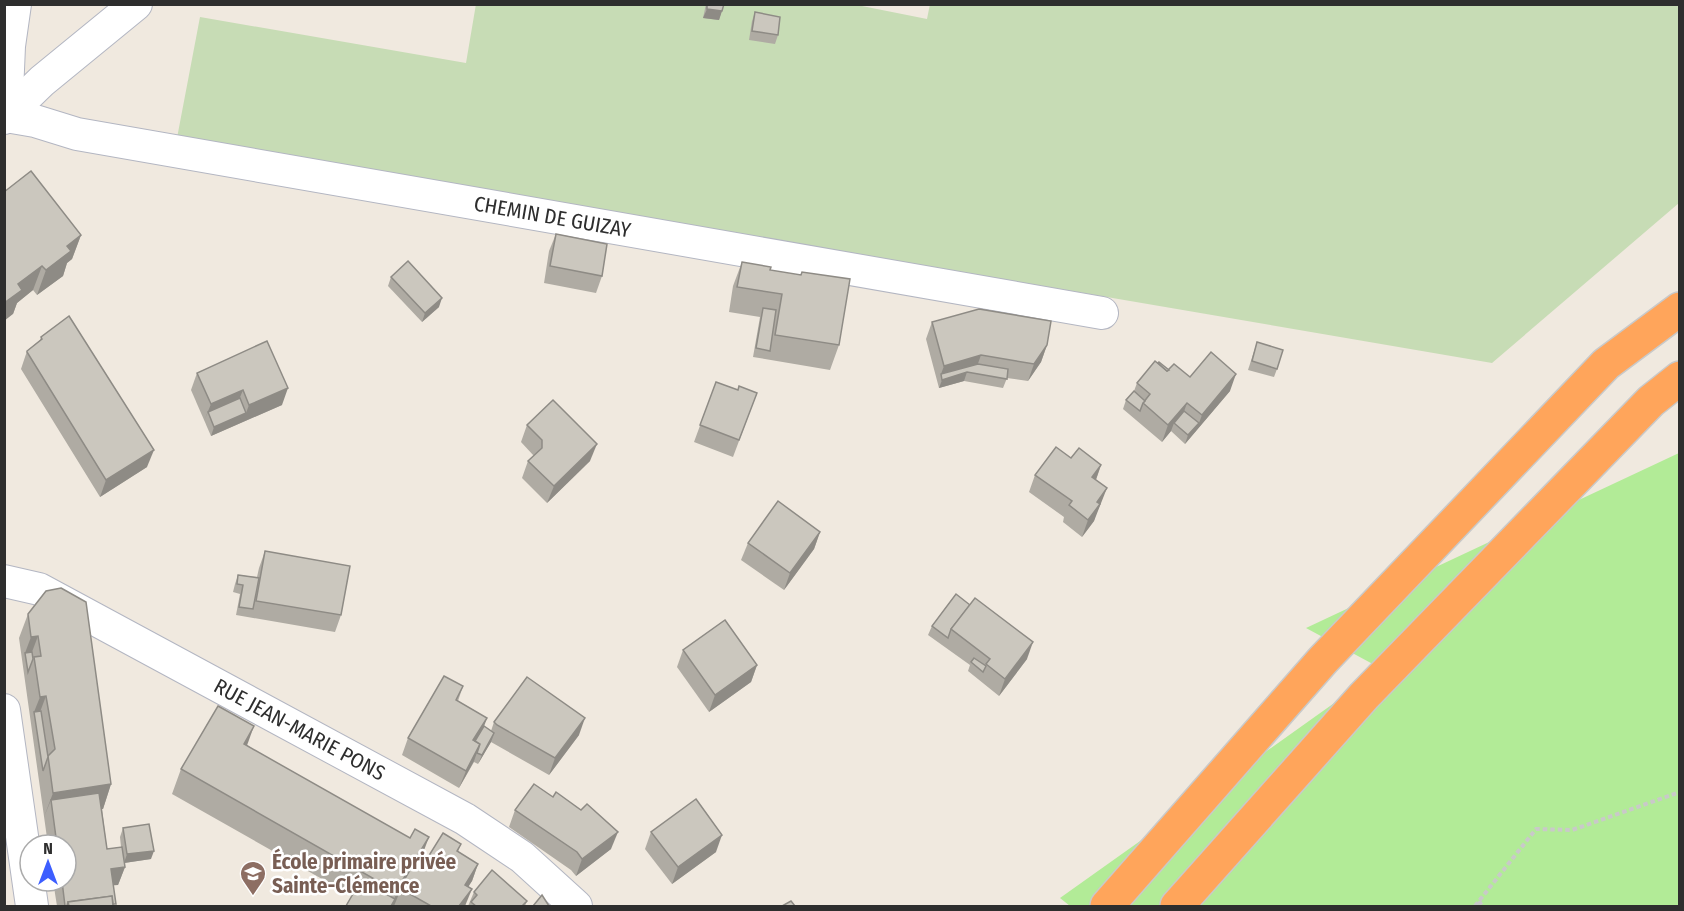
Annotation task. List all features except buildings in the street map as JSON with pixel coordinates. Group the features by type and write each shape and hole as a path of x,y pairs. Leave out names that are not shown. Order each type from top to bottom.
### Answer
{"highway":[{"path":"1107,906 1323,660 1606,364 1680,309"},
{"path":"1177,906 1364,696 1651,401 1680,378"}],"street":[{"path":"5,117 9,46 15,4"},
{"path":"5,117 42,81 136,4"},
{"name":"CHEMIN DE GUIZAY","path":"5,117 35,122 77,134 1101,313"},
{"name":"RUE JEAN-MARIE PONS","path":"4,581 39,589 465,819 522,857 576,906"},
{"path":"4,710 32,906"}],"path":[{"path":"1475,906 1536,829 1572,830 1680,792"},
{"path":"1479,901 1482,906"}],"green space":[{"path":"476,4 852,4 927,19 930,4 1679,5 1679,203 1492,363 177,138 200,17 466,63"},
{"path":"1679,453 1679,906 1070,906 1060,898 1382,669 1306,628"}],"place":[{"name":"École primaire privée Sainte-Clémence","path":"253,897"}]}
